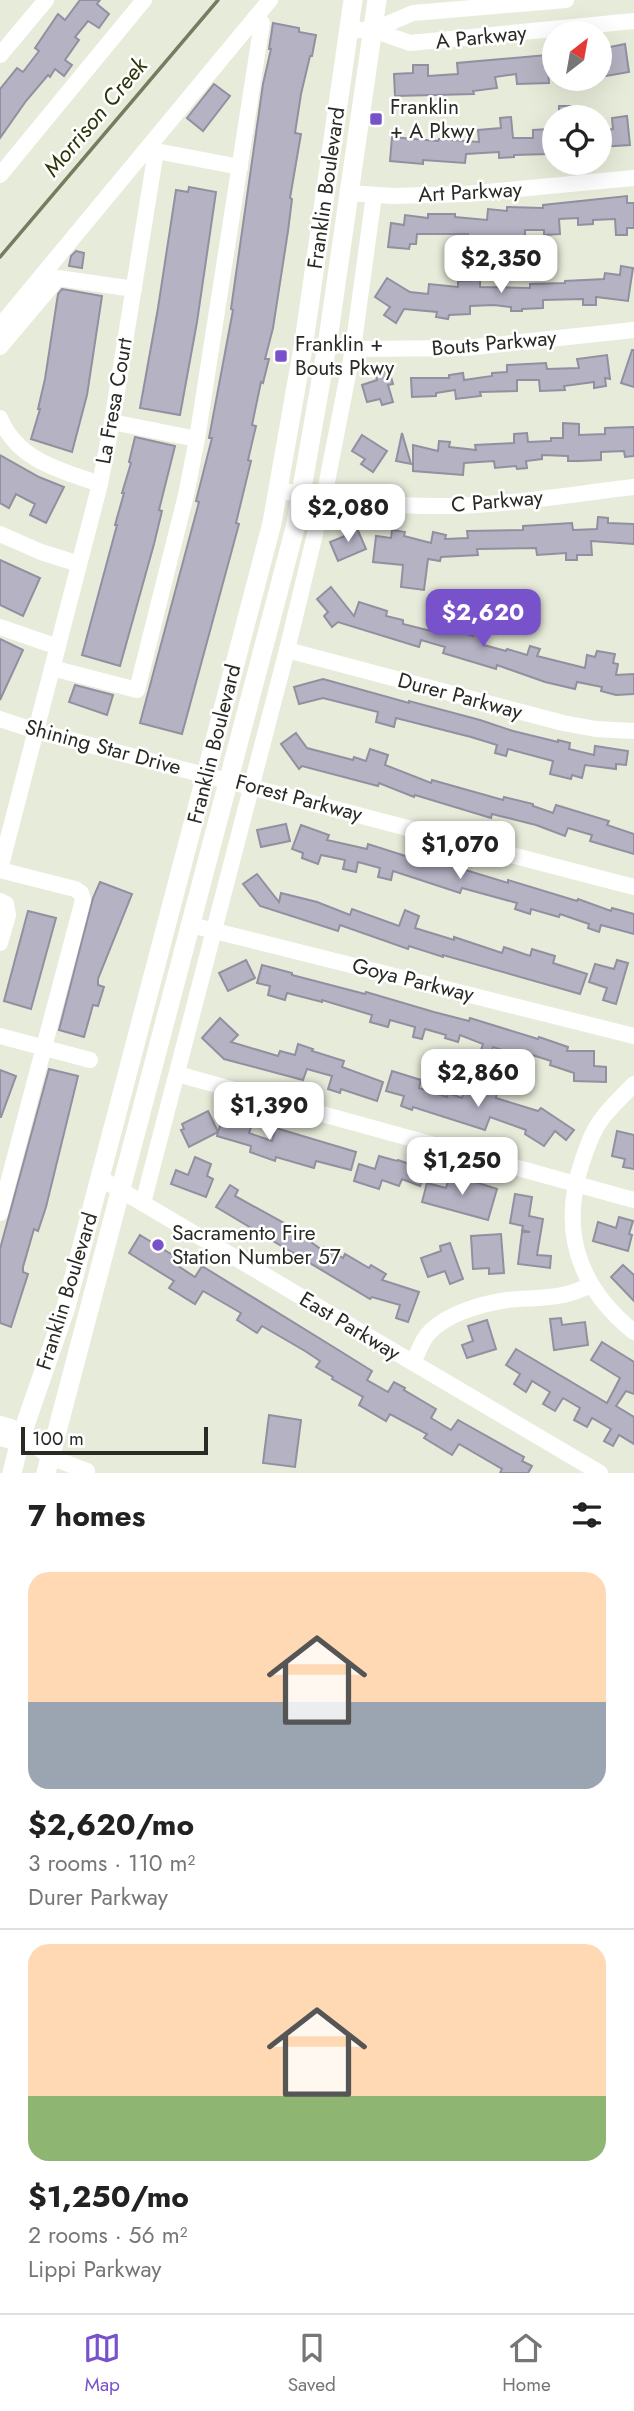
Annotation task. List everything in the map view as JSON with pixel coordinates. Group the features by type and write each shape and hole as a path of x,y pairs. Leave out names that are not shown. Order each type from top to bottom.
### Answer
{"main road":[{"name":"Franklin Boulevard","path":"12,1473 21,1437 66,1307 272,523 304,342 353,0"},
{"name":"Franklin Boulevard","path":"48,1465 295,528 327,346 377,0"}],"street":[{"path":"0,55 46,0"},
{"path":"0,175 144,0"},
{"path":"0,327 270,0"},
{"name":"A Parkway","path":"373,30 412,13 566,0"},
{"name":"A Parkway","path":"349,30 373,30 410,43 634,21"},
{"path":"52,668 136,690 186,495 197,439 262,23"},
{"name":"La Fresa Court","path":"0,870 7,813 36,731 100,484 156,151 240,167"},
{"name":"Art Parkway","path":"348,194 478,193 634,178"},
{"path":"143,1203 287,650 324,497 353,349 374,195"},
{"path":"0,347 58,278 134,289"},
{"name":"Bouts Parkway","path":"353,349 465,348 634,330"},
{"path":"0,418 10,438 32,458 100,484"},
{"path":"112,422 197,439"},
{"name":"C Parkway","path":"277,490 403,505 449,506 497,503 634,486"},
{"path":"0,534 41,552 79,564"},
{"path":"0,627 58,647"},
{"name":"Durer Parkway","path":"287,650 563,723 596,729 634,731"},
{"name":"Shining Star Drive","path":"0,719 36,731 207,774"},
{"name":"Forest Parkway","path":"207,774 634,887"},
{"path":"0,870 75,889 81,893 83,900 0,1213"},
{"path":"0,901 6,904 8,915 0,943"},
{"name":"Goya Parkway","path":"191,925 634,1036"},
{"path":"0,1036 90,1060"},
{"path":"177,1074 634,1200"},
{"path":"634,1084 602,1118 593,1134 576,1185 572,1226 580,1264 590,1285 615,1315 634,1332"},
{"name":"East Parkway","path":"100,1178 600,1473"},
{"path":"413,1362 426,1337 458,1314 509,1300 566,1296 590,1285"},
{"path":"0,1424 11,1427 48,1465 87,1471"},
{"path":"0,1438 11,1441 21,1437"}],"building":[{"path":"80,0 100,0 97,4 109,14 99,28 88,21 75,37 79,40 65,60 72,65 64,76 55,69 50,77 48,75 0,138 0,89 17,68 23,72 39,51 35,48 58,14 65,20"},
{"path":"273,23 299,28 299,32 316,35 301,94 295,133 301,134 290,198 288,231 273,328 265,359 269,359 252,425 256,426 248,460 251,461 236,523 239,524 182,734 140,723 199,502 196,501 212,438 209,438 233,310 231,309"},
{"path":"625,44 629,72 612,75 612,47"},
{"path":"542,55 542,83 517,84 516,74 495,77 497,88 473,91 474,94 395,96 394,74 413,73 413,65 428,65 428,76 458,74 457,63"},
{"path":"214,84 230,96 203,131 187,118"},
{"path":"627,116 630,145 612,146 612,118"},
{"path":"511,117 513,138 533,138 533,130 542,129 542,154 499,158 499,152 466,154 465,163 423,160 423,164 390,161 392,137 479,142 478,130 501,128 500,118"},
{"path":"189,187 216,192 180,415 140,408 176,190 188,192"},
{"path":"627,196 627,203 634,203 634,228 627,228 627,235 616,235 615,219 593,220 593,224 578,225 578,218 559,219 560,234 544,235 544,230 525,230 525,239 500,238 500,243 467,240 468,234 417,234 416,244 410,244 409,249 388,247 391,223 404,225 405,215 428,218 428,214 455,214 455,217 487,220 488,209 507,211 507,207 543,208 543,205"},
{"path":"76,251 84,253 82,268 69,266 71,256"},
{"path":"621,266 633,268 628,301 596,297 596,305 583,305 583,299 543,300 543,308 522,311 511,311 511,307 494,305 470,306 470,314 449,315 448,319 436,317 437,312 404,309 396,323 384,315 390,307 375,297 387,278 410,292 428,294 429,284 458,287 458,281 480,280 480,287 530,288 530,284 604,279 605,273 620,275"},
{"path":"62,289 102,296 87,395 72,452 31,439 40,409 58,294"},
{"path":"634,350 634,387 621,383"},
{"path":"607,355 610,379 605,378 606,386 594,388 594,382 564,386 565,390 540,391 539,380 517,380 517,391 480,392 481,396 456,399 455,390 436,393 436,396 412,397 411,378 449,378 449,375 463,373 464,380 507,372 507,365 546,363 547,369 579,368 577,359"},
{"path":"389,370 393,384 388,385 393,402 382,405 380,399 367,402 362,385 377,380 375,374"},
{"path":"563,423 579,424 579,435 605,434 605,428 634,427 634,456 625,457 624,451 601,452 601,460 568,461 568,456 542,455 542,459 526,461 527,468 517,469 516,466 495,468 494,461 464,463 463,475 413,471 413,445 438,451 439,441 450,442 449,447 476,450 475,445 514,443 514,434 527,433 528,442 551,441 551,438 563,438"},
{"path":"402,433 411,464 396,461"},
{"path":"362,435 387,451 373,472 361,464 365,459 352,451"},
{"path":"135,437 175,446 159,510 162,511 154,544 120,666 82,655 117,525"},
{"path":"0,455 39,477 64,487 46,523 30,515 35,504 16,494 9,508 0,503"},
{"path":"598,517 608,518 608,523 634,524 634,544 591,541 592,555 577,555 577,560 566,560 566,553 537,555 536,548 477,549 478,555 441,557 440,561 428,559 424,590 401,587 403,565 373,562 376,536 391,538 392,530 405,532 404,536 431,543 433,532 446,535 445,539 468,538 467,531 523,530 523,526 572,523 573,530 597,529"},
{"path":"356,526 366,549 338,561 330,542 345,536 343,532"},
{"path":"0,560 40,578 23,616 0,605"},
{"path":"331,587 354,616 359,602 387,611 386,616 403,620 403,624 431,631 433,625 473,636 475,629 488,633 484,645 527,655 530,646 540,649 537,656 585,668 587,655 595,657 597,651 615,654 613,663 618,664 616,675 634,674 634,694 616,695 601,691 602,687 577,682 575,689 545,682 497,665 496,669 443,653 445,647 421,640 419,647 338,622 332,627 324,616 328,612 317,599"},
{"path":"0,639 23,650 0,700"},
{"path":"323,679 513,731 570,743 569,749 594,755 595,746 628,751 626,765 616,764 616,769 585,765 582,778 572,775 571,779 550,774 553,761 508,749 506,756 495,753 497,745 471,737 396,718 394,727 376,722 378,712 323,698 299,704 294,687"},
{"path":"75,685 113,695 107,715 69,702"},
{"path":"296,733 307,748 353,760 354,757 366,761 370,749 388,755 385,765 431,783 432,780 503,800 504,797 533,804 553,813 556,805 609,821 607,825 634,834 634,854 590,841 592,835 568,828 565,836 536,825 492,814 491,818 415,795 414,797 379,783 378,786 302,766 299,769 281,744"},
{"path":"286,824 290,841 261,847 257,830"},
{"path":"301,825 329,835 327,840 367,849 368,844 437,866 439,862 508,883 508,880 577,901 578,899 611,911 612,908 634,914 634,934 601,925 599,932 588,928 589,924 560,914 559,917 531,909 530,914 515,909 517,903 462,888 460,893 393,871 391,880 378,877 380,868 358,862 356,872 343,869 345,860 321,855 318,864 302,858 303,853 292,849"},
{"path":"257,874 279,902 281,893 317,902 350,915 352,909 399,926 405,910 419,916 415,928 454,940 454,937 502,953 504,947 530,956 532,949 555,956 553,963 587,974 580,994 409,946 408,949 340,925 338,931 260,906 243,884"},
{"path":"100,882 132,894 98,979 98,985 104,987 98,1006 93,1005 84,1037 59,1030 93,898"},
{"path":"28,911 56,918 31,1009 4,1001"},
{"path":"246,960 255,978 228,991 219,973"},
{"path":"617,960 628,963 616,1004 603,1000 607,988 589,982 595,964 614,969"},
{"path":"262,965 434,1012 469,1021 470,1018 538,1039 539,1037 568,1047 567,1051 594,1051 594,1066 606,1067 606,1082 574,1081 574,1073 550,1065 551,1061 529,1054 527,1058 493,1047 491,1053 481,1050 483,1044 460,1035 458,1042 445,1038 446,1035 425,1029 422,1039 413,1037 415,1027 390,1020 388,1027 370,1022 372,1015 322,1000 287,993 285,1000 268,995 270,986 257,983"},
{"path":"220,1018 238,1035 231,1042 278,1056 280,1051 295,1055 298,1044 344,1061 342,1067 383,1082 377,1101 341,1089 340,1093 328,1089 332,1076 307,1069 303,1080 224,1059 202,1038"},
{"path":"49,1069 78,1076 46,1207 38,1231 34,1229 23,1267 23,1272 28,1274 11,1327 0,1323 0,1249"},
{"path":"0,1070 16,1076 1,1117 0,1117"},
{"path":"392,1071 421,1080 419,1088 447,1097 448,1093 462,1098 465,1089 483,1095 485,1088 497,1092 496,1098 538,1111 541,1108 574,1130 566,1140 555,1131 544,1146 525,1134 526,1130 490,1117 485,1130 413,1107 412,1110 401,1106 404,1096 386,1091"},
{"path":"208,1111 218,1132 189,1147 181,1130 184,1129 182,1124"},
{"path":"224,1114 253,1122 249,1133 272,1141 276,1128 356,1152 351,1170 316,1161 314,1168 276,1157 275,1161 250,1152 251,1146 217,1136"},
{"path":"617,1131 634,1135 634,1169 623,1167 625,1159 612,1156"},
{"path":"379,1156 426,1170 420,1186 402,1179 399,1186 382,1180 379,1189 354,1181 359,1164 375,1169"},
{"path":"195,1157 211,1164 207,1176 213,1179 206,1197 171,1184 176,1170 188,1175"},
{"path":"450,1174 497,1189 488,1220 422,1202 427,1183 446,1188"},
{"path":"230,1185 238,1190 235,1196 286,1224 322,1250 324,1247 343,1258 345,1254 369,1268 371,1265 386,1274 382,1280 419,1292 408,1322 396,1318 400,1305 372,1297 370,1299 216,1207"},
{"path":"515,1194 532,1197 529,1216 543,1219 537,1255 551,1256 550,1268 518,1264 522,1232 530,1232 522,1230 523,1226 510,1223"},
{"path":"619,1217 633,1221 628,1251 593,1241 598,1222 616,1228"},
{"path":"501,1234 504,1273 489,1274 489,1268 473,1269 471,1236"},
{"path":"140,1235 171,1254 177,1260 175,1264 195,1277 202,1266 372,1371 367,1380 388,1392 394,1382 405,1388 404,1390 436,1409 431,1418 451,1430 458,1420 524,1457 522,1461 532,1466 528,1473 500,1473 502,1469 459,1444 452,1455 424,1438 427,1434 390,1414 386,1421 359,1405 363,1397 316,1367 320,1361 305,1351 262,1326 257,1333 237,1320 241,1313 203,1291 195,1304 169,1288 174,1281 129,1253"},
{"path":"450,1243 463,1279 450,1284 445,1271 428,1277 421,1258 441,1251 440,1246"},
{"path":"623,1265 634,1275 634,1301 611,1277"},
{"path":"561,1318 562,1325 585,1322 588,1345 554,1350 550,1319"},
{"path":"487,1320 496,1349 467,1358 462,1345 473,1341 468,1326"},
{"path":"602,1342 634,1362 634,1394 626,1391 616,1406 634,1417 634,1444 619,1435 613,1446 604,1441 611,1429 592,1418 587,1427 574,1420 580,1408 563,1398 555,1411 543,1404 550,1392 532,1381 526,1392 514,1384 520,1374 506,1365 516,1349 607,1403 620,1378 591,1360"},
{"path":"269,1415 301,1420 295,1467 263,1463"}],"waterway":[{"name":"Morrison Creek","path":"0,257 218,0"}],"place":[{"name":"Franklin + A Pkwy","path":"376,119"},
{"name":"Franklin + Bouts Pkwy","path":"281,356"},
{"name":"Sacramento Fire Station Number 57","path":"158,1245"}]}
